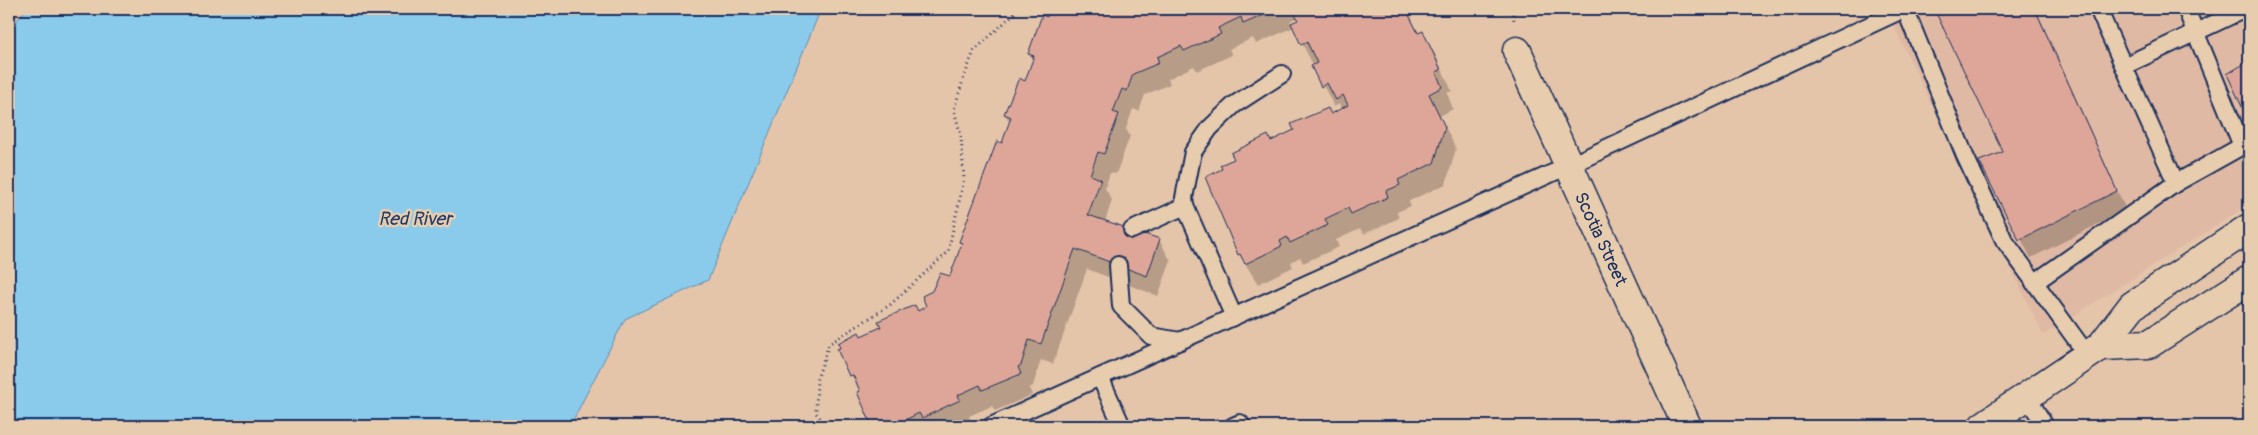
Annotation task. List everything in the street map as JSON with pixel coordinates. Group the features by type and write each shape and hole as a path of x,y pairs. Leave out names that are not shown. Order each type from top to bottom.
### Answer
{"street":[{"name":"Scotia Street","path":"1517,50 1687,426"},
{"path":"1983,426 2028,398 2094,351 2132,306 2249,228"},
{"path":"2094,351 2149,344 2249,280"}],"lane":[{"path":"992,426 1023,420 1100,377 1568,166 1905,9 1965,156 2004,240 2034,282 2094,351"},
{"path":"2098,9 2176,183"},
{"path":"2034,282 2176,183 2242,146 2186,9"},
{"path":"2124,66 2245,9"},
{"path":"1234,317 1185,206 1184,198 1194,152 1210,128 1234,104 1282,74"},
{"path":"1132,230 1185,206"},
{"path":"1118,266 1121,306 1152,336 1180,341"},
{"path":"1100,377 1122,426"},
{"path":"2028,398 2045,426"},
{"path":"1233,426 1240,423 1242,426"}],"path":[{"path":"826,426 816,413 817,379 829,344 890,305 948,252 964,179 961,136 954,110 962,80 974,51 1019,9"}],"shaded area":[{"path":"1924,9 2249,9 2249,205 2043,335 1892,23"}],"water":[{"name":"Red River","path":"26,9 821,9 708,280 625,319 570,426 9,426 9,30"}],"building":[{"path":"1051,9 1278,9 1243,24 1241,17 1218,28 1221,34 1184,51 1181,46 1157,57 1159,63 1133,74 1127,91 1122,89 1113,112 1119,114 1104,154 1098,152 1090,175 1101,179 1088,215 1160,239 1147,276 1075,249 1041,344 1029,340 1021,365 1018,367 1021,374 982,390 980,385 958,395 960,400 922,418 919,413 899,423 900,426 872,426 857,392 860,391 853,375 849,376 837,349 840,348 838,343 859,332 861,336 881,327 878,321 915,305 918,311 926,306 922,296 932,291 940,273 950,276 962,243 959,242 997,141 1002,143 1011,117 1004,114 1019,78 1025,81 1034,56 1028,54 1042,15 1047,17"},
{"path":"1292,9 1406,9 1418,33 1423,31 1441,70 1436,72 1442,87 1429,94 1445,127 1434,163 1398,180 1400,185 1386,191 1388,197 1351,214 1348,208 1325,219 1328,225 1290,243 1287,237 1280,241 1282,246 1245,264 1240,254 1238,255 1205,177 1222,169 1220,165 1234,159 1231,153 1268,135 1271,141 1294,130 1291,124 1328,108 1331,114 1348,105 1343,95 1336,100 1327,83 1321,87 1311,66 1317,63 1307,42 1301,45 1291,23 1298,20"},
{"path":"1946,9 2035,9 2117,191 2019,240 1979,161 2003,152 1936,13"},
{"path":"2249,61 2249,122 2227,74"}]}
